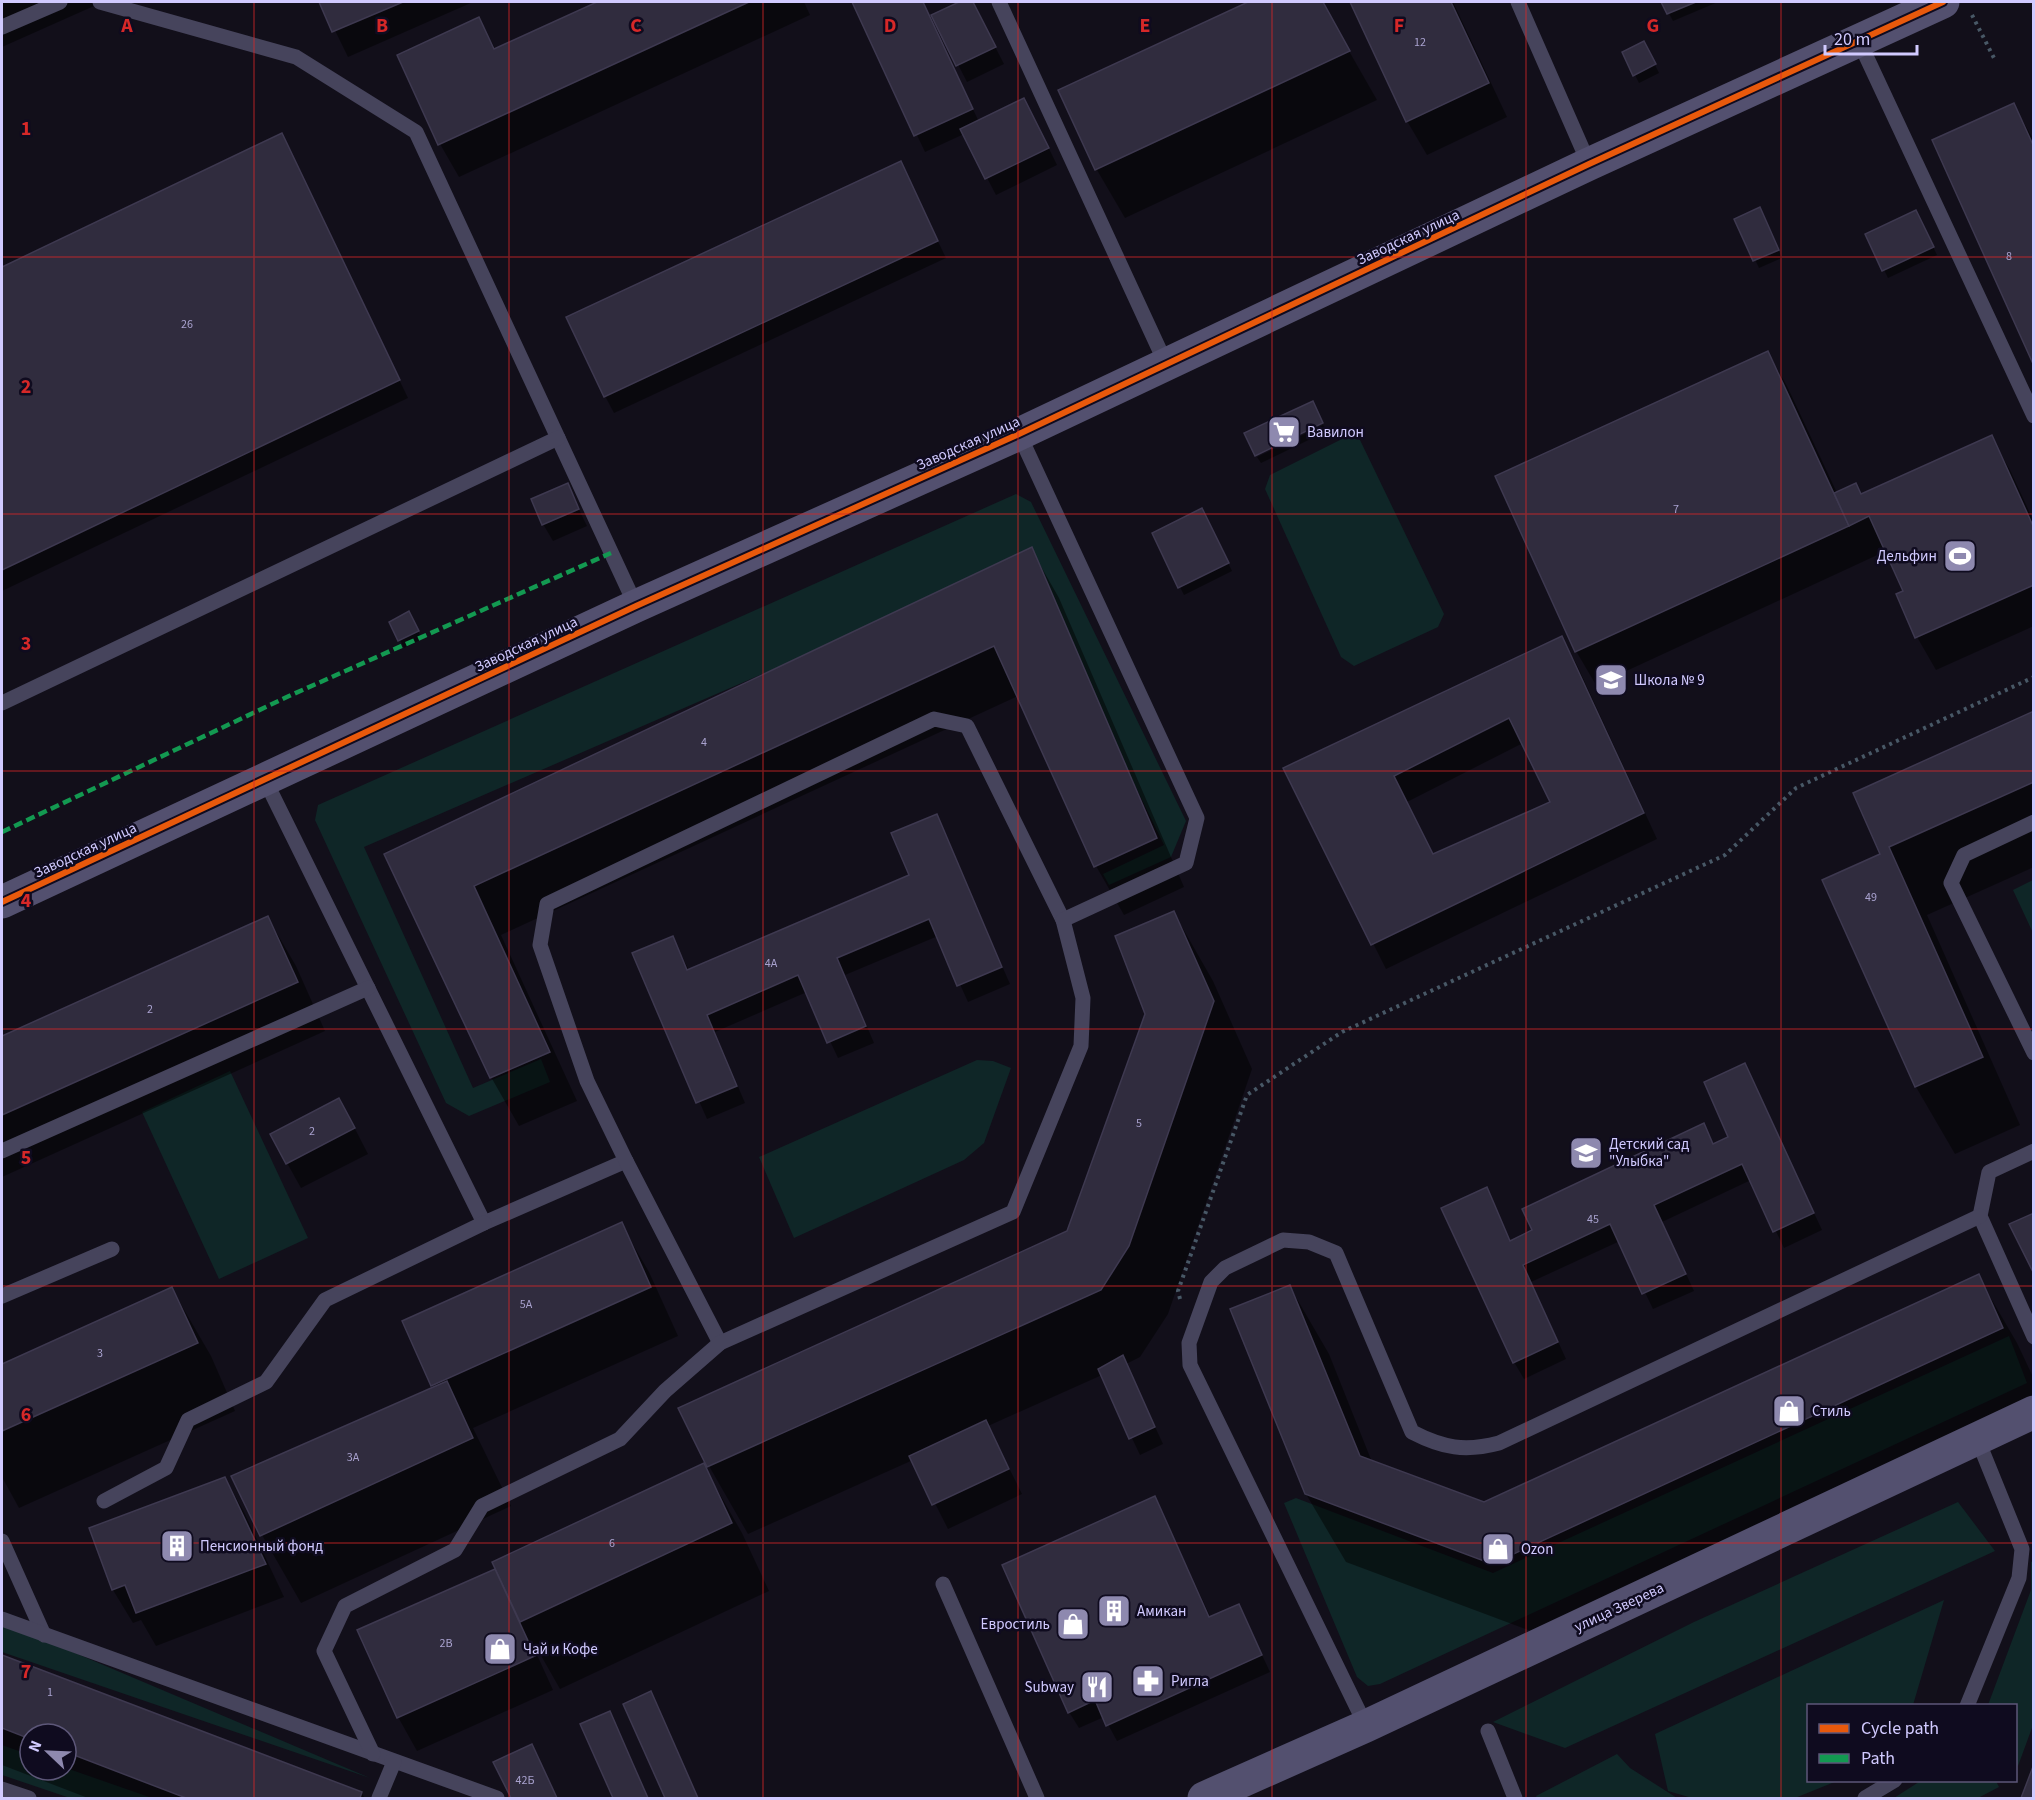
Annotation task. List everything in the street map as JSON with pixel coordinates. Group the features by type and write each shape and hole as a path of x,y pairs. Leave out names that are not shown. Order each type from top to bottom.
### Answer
{"street":[{"name":"Заводская улица","path":"2,902 636,606 1019,434 1589,164 1859,41 1956,6"},
{"name":"улица Зверева","path":"1208,1798 2034,1412"}],"lane":[{"path":"2,27 60,2"},
{"path":"100,2 296,57 416,132 636,606"},
{"path":"999,2 1166,364"},
{"path":"1518,2 1589,164"},
{"path":"1859,41 2034,416"},
{"path":"1019,434 1197,818 1185,863 1063,920"},
{"path":"2,703 558,438"},
{"path":"373,1754 324,1651 345,1606 455,1550 482,1506 620,1439 664,1391 720,1343 1013,1212 1081,1046 1083,998 1063,920 967,726 934,719 547,904 540,945 587,1081 720,1343"},
{"path":"265,780 484,1223"},
{"path":"2034,822 1964,855 1951,883 2034,1053"},
{"path":"2,1151 368,987"},
{"path":"2034,1151 1989,1172 1980,1216 2034,1337"},
{"path":"104,1501 166,1468 188,1420 266,1382 325,1300 484,1223 626,1161"},
{"path":"1366,1726 1190,1365 1189,1343 1212,1282 1225,1268 1284,1240 1310,1242 1336,1253 1412,1432 1436,1444 1476,1449 1499,1443 1980,1216"},
{"path":"2,1296 112,1249"},
{"path":"1968,1704 2019,1578 2022,1549 1977,1438"},
{"path":"2,1541 44,1635"},
{"path":"943,1584 1037,1798"},
{"path":"2,1619 497,1798"},
{"path":"1488,1731 1515,1798"},
{"path":"379,1798 394,1762 392,1761"},
{"path":"1865,1798 1892,1782"},
{"path":"2,1789 29,1798"}],"path":[{"path":"1956,6 1995,60"},
{"path":"1189,1343 1178,1291 1247,1095 1342,1032 1725,855 1796,788 2034,677"}],"green space":[{"path":"1348,436 1360,440 1444,614 1438,627 1354,666 1341,657 1265,489 1270,475"},
{"path":"1016,494 1031,502 1186,821 1171,857 1109,885 1103,874 1164,845 1025,560 364,847 473,1088 541,1059 550,1082 469,1116 446,1103 315,820 318,805"},
{"path":"2033,880 2033,933 2013,890"},
{"path":"977,1060 993,1061 1011,1068 984,1143 964,1160 794,1238 759,1157"},
{"path":"230,1071 308,1238 219,1279 142,1112"},
{"path":"2009,1336 2027,1383 1380,1684 1368,1686 1357,1677 1284,1503 1296,1498 1493,1573"},
{"path":"1958,1502 1995,1551 1565,1748 1493,1722 1694,1622"},
{"path":"2033,1561 2033,1725 2018,1766 2017,1704 1988,1704 2031,1590 2031,1562"},
{"path":"1944,1600 1913,1704 1807,1704 1807,1782 1835,1782 1795,1798 1692,1798 1668,1791 1655,1734"},
{"path":"2,1622 370,1778 2,1652"},
{"path":"2,1745 18,1751 18,1780 2,1775"},
{"path":"1617,1754 1630,1768 1677,1798 1537,1798 1536,1796"},
{"path":"78,1772 152,1798 70,1798 23,1782 78,1782"},
{"path":"1919,1782 1996,1782 1999,1787 1978,1798 1894,1798"}],"building":[{"path":"319,2 403,2 332,32"},
{"path":"597,2 749,2 438,145 397,55 479,17 494,49"},
{"path":"852,2 923,2 973,109 914,136"},
{"path":"959,2 973,2 996,47 956,66 931,15"},
{"path":"1248,2 1323,2 1350,51 1095,170 1058,90"},
{"path":"1350,2 1451,2 1489,83 1406,122"},
{"path":"1661,2 1696,2 1667,14"},
{"path":"1644,41 1656,64 1633,76 1622,52"},
{"path":"1024,98 1049,148 985,179 960,129"},
{"path":"2014,103 2034,147 2034,366 1932,140"},
{"path":"282,133 400,380 2,570 2,267"},
{"path":"901,161 938,241 604,397 566,317"},
{"path":"1760,207 1779,250 1753,261 1734,219"},
{"path":"1916,210 1934,247 1882,271 1865,234"},
{"path":"1768,351 1849,526 1575,652 1495,476"},
{"path":"1313,401 1323,423 1255,456 1244,433"},
{"name":"Дельфин","path":"1992,435 2034,528 2034,585 1915,638 1896,594 1903,591 1869,516 1849,526 1834,493 1856,483 1861,494"},
{"path":"568,483 579,509 542,525 531,499"},
{"path":"1202,508 1229,563 1178,588 1152,533"},
{"path":"1032,547 1157,838 1094,867 994,646 474,886 550,1052 490,1078 384,854"},
{"path":"409,611 419,631 398,641 389,622"},
{"path":"1562,636 1644,813 1371,945 1283,768","holes":["1509,718 1550,802 1433,854 1394,776"]},
{"path":"2034,711 2034,782 1889,847 1983,1057 1915,1087 1822,880 1880,854 1853,793"},
{"path":"937,814 1002,967 957,986 929,919 837,958 866,1026 827,1043 798,975 707,1015 737,1086 696,1103 632,953 673,936 687,970 909,875 891,833"},
{"path":"1174,911 1214,1001 1129,1246 1101,1290 707,1467 678,1408 1067,1231 1145,1014 1115,936"},
{"path":"268,916 298,982 2,1115 2,1036"},
{"path":"1745,1063 1814,1213 1773,1232 1742,1164 1654,1205 1686,1274 1642,1294 1610,1224 1523,1265 1558,1342 1513,1363 1441,1208 1487,1187 1510,1241 1532,1230 1522,1209 1704,1123 1713,1144 1728,1137 1704,1082"},
{"path":"339,1098 355,1128 286,1164 270,1134"},
{"path":"2034,1213 2034,1274 2009,1224"},
{"path":"622,1222 651,1287 431,1386 402,1321"},
{"path":"1979,1274 2003,1328 1492,1564 1305,1494 1230,1309 1290,1285 1360,1456 1484,1502"},
{"path":"172,1287 198,1343 2,1431 2,1364"},
{"path":"1123,1355 1155,1427 1129,1439 1098,1369"},
{"path":"447,1381 473,1438 260,1536 231,1476"},
{"path":"986,1420 1009,1469 932,1505 909,1456"},
{"path":"704,1463 732,1523 520,1622 492,1562"},
{"name":"Пенсионный фонд","path":"225,1477 266,1564 136,1613 125,1585 112,1590 89,1528"},
{"name":"Амикан","path":"1155,1496 1209,1617 1239,1604 1262,1655 1106,1726 1095,1700 1068,1713 1002,1565"},
{"path":"495,1569 535,1656 397,1718 357,1630"},
{"path":"2,1655 362,1792 360,1798 186,1798 78,1757 78,1722 18,1722 18,1734 2,1728"},
{"path":"651,1691 698,1798 665,1798 623,1704"},
{"path":"610,1711 648,1798 613,1798 580,1724"},
{"path":"532,1744 557,1798 511,1798 493,1762"},
{"path":"2034,1764 2034,1798 2021,1798"}],"marked path":[{"path":"2,832 289,696 611,553"}],"cycle path":[{"path":"2,902 636,606 1019,434 1589,164 1943,2"}],"place":[{"name":"Вавилон","path":"1284,432"},
{"name":"Дельфин","path":"1960,556"},
{"name":"Школа № 9","path":"1611,680"},
{"name":"Детский сад \"Улыбка\"","path":"1586,1153"},
{"name":"Стиль","path":"1789,1411"},
{"name":"Пенсионный фонд","path":"177,1546"},
{"name":"Ozon","path":"1498,1549"},
{"name":"Амикан","path":"1114,1611"},
{"name":"Евростиль","path":"1073,1624"},
{"name":"Чай и Кофе","path":"500,1649"},
{"name":"Ригла","path":"1148,1681"},
{"name":"Subway","path":"1097,1687"}]}
